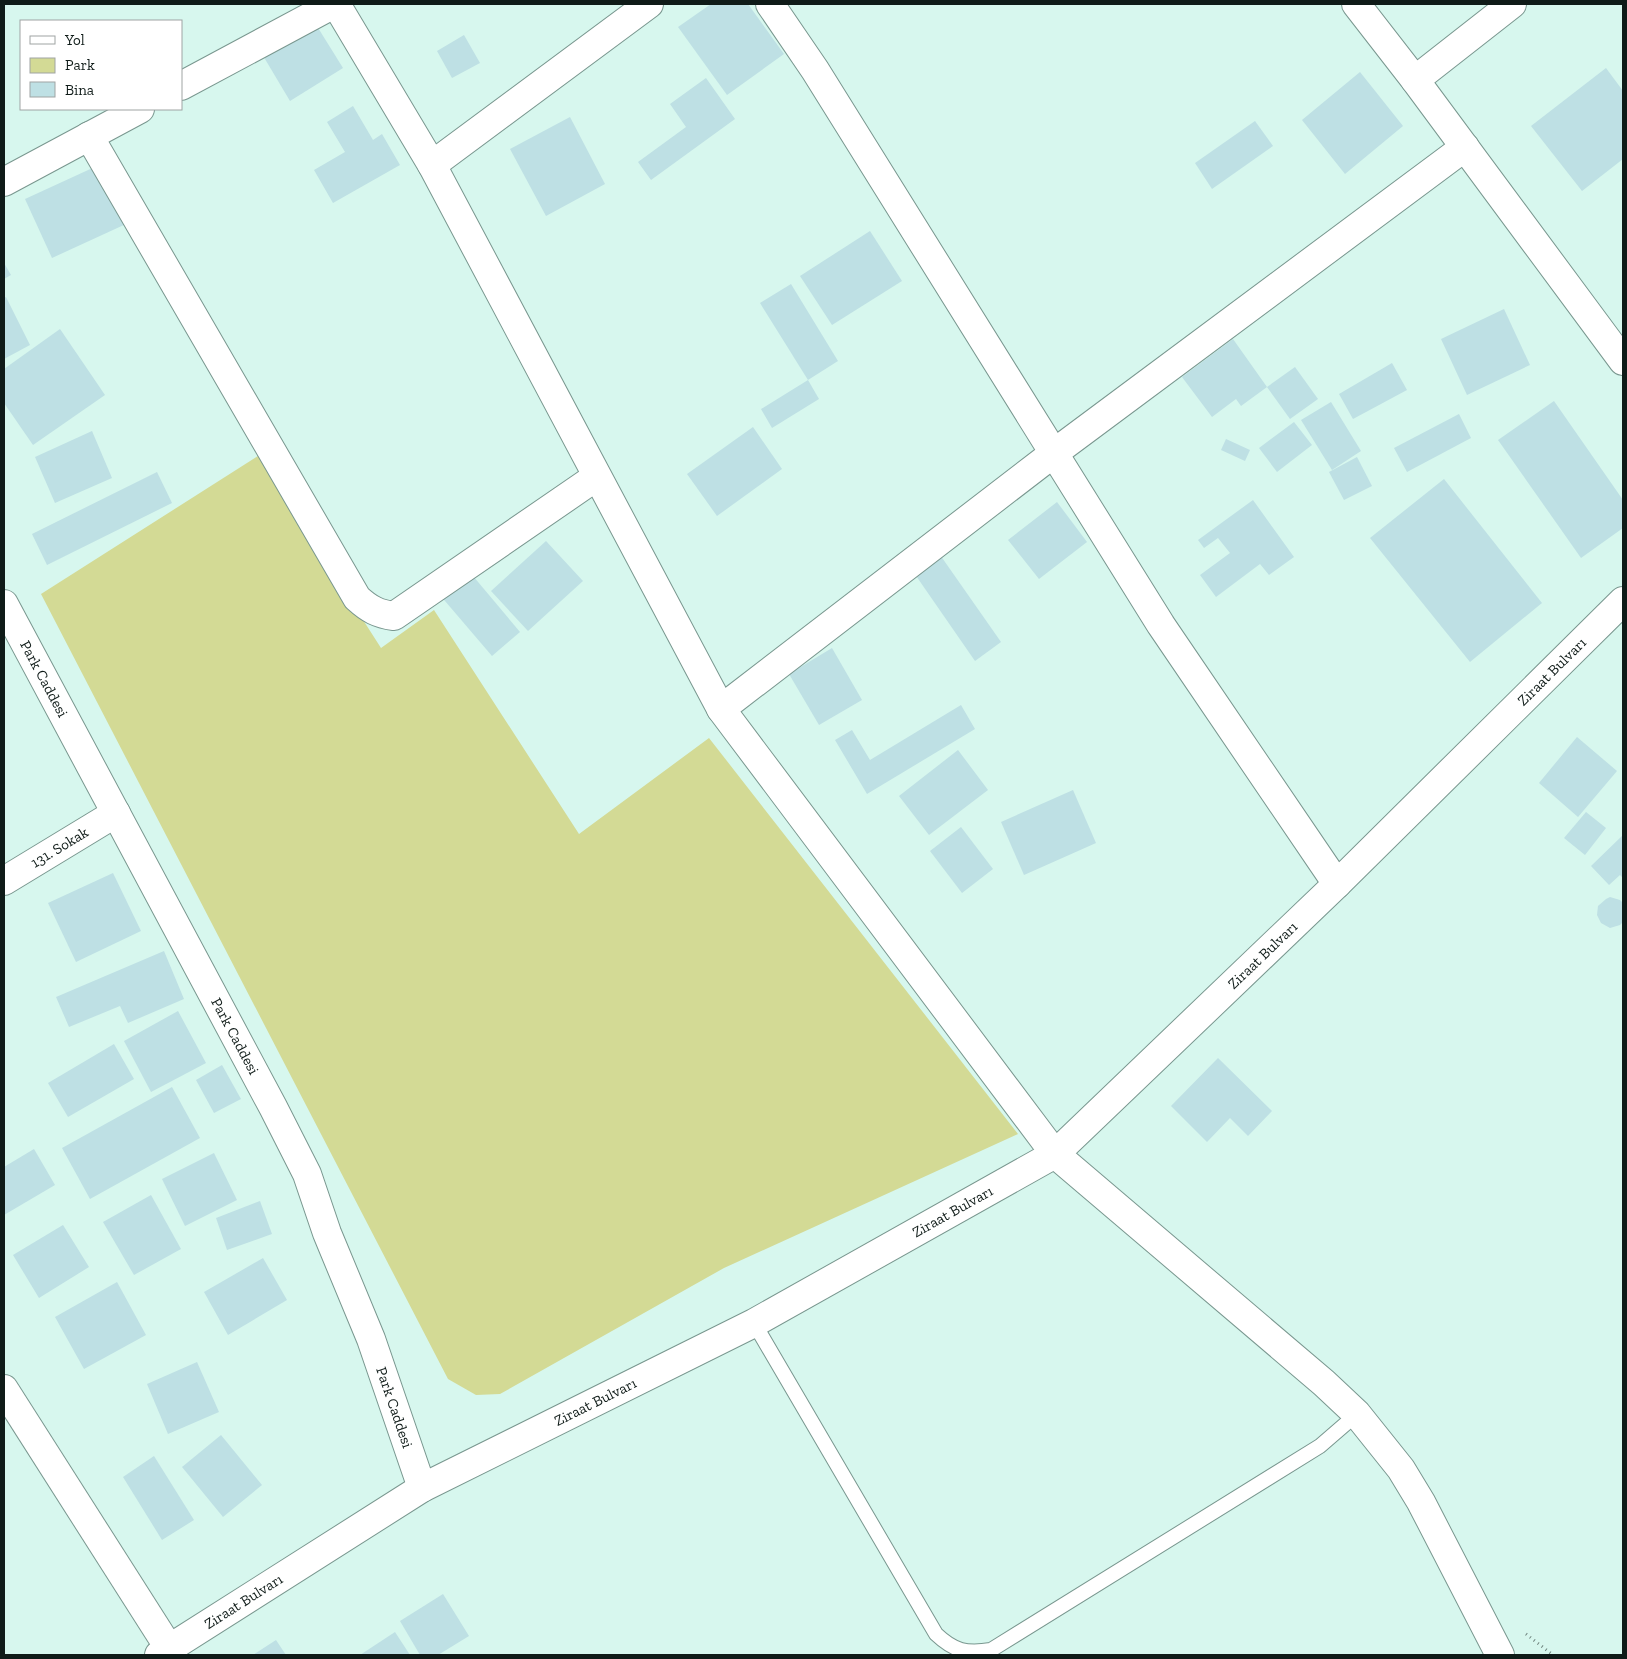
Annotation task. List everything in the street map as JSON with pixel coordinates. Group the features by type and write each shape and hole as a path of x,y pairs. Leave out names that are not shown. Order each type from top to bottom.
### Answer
{"street":[{"path":"182,85 335,4 432,165 596,476 722,709 1055,1154 1324,1383 1357,1414 1401,1470 1421,1502 1500,1655"},
{"path":"432,165 648,4"},
{"path":"770,4 820,78 1162,625 1337,884"},
{"path":"1356,4 1415,80 1623,361"},
{"path":"1415,80 1512,4"},
{"path":"4,182 138,110"},
{"path":"89,136 357,598 366,606 376,612 394,616 596,476"},
{"path":"722,709 1054,453 1465,148"},
{"name":"Ziraat Bulvarı","path":"164,1652 422,1488 754,1323 1055,1154 1337,884 1623,601"},
{"name":"Park Caddesi","path":"4,604 307,1174 327,1233 372,1339 422,1488"},
{"name":"131. Sokak","path":"4,881 116,813"},
{"path":"4,1389 164,1652"}],"lane":[{"path":"754,1323 936,1634 947,1645 961,1651 976,1653 991,1650 1320,1446 1357,1414"}],"green space":[{"path":"258,456 381,648 434,610 579,834 709,738 1018,1134 724,1268 500,1394 476,1395 448,1379 41,594"}],"building":[{"path":"711,4 748,4 784,54 727,95 678,27"},
{"path":"315,23 343,68 290,101 262,54"},
{"path":"464,35 480,63 452,78 437,51"},
{"path":"1606,68 1623,91 1623,159 1582,191 1531,126"},
{"path":"1360,72 1403,126 1345,174 1302,120"},
{"path":"706,78 735,119 651,180 638,162 686,127 670,104"},
{"path":"353,106 373,140 382,134 400,165 333,203 314,170 345,152 327,122"},
{"path":"570,117 605,184 546,216 510,149"},
{"path":"1255,121 1273,146 1212,189 1195,163"},
{"path":"99,165 126,224 52,258 25,199"},
{"path":"870,231 902,281 832,325 800,276"},
{"path":"4,263 11,275 4,279"},
{"path":"791,284 838,361 808,380 760,303"},
{"path":"6,297 30,345 4,359 4,298"},
{"path":"1504,309 1530,365 1467,395 1441,339"},
{"path":"60,329 105,395 33,445 4,403 4,369"},
{"path":"1233,339 1267,387 1241,406 1236,399 1212,417 1182,377"},
{"path":"1392,363 1407,390 1353,419 1339,394"},
{"path":"1295,367 1318,399 1290,419 1267,387"},
{"path":"808,380 819,399 772,428 761,409"},
{"path":"1554,401 1623,500 1623,528 1581,558 1498,440"},
{"path":"1331,402 1361,451 1332,470 1301,420"},
{"path":"1459,414 1471,438 1407,472 1394,448"},
{"path":"1294,422 1312,445 1277,472 1259,448"},
{"path":"753,427 782,469 717,516 687,474"},
{"path":"92,431 112,478 55,503 35,457"},
{"path":"1226,439 1250,450 1245,461 1221,450"},
{"path":"1357,457 1372,486 1344,500 1329,472"},
{"path":"157,472 172,503 47,565 32,534"},
{"path":"1444,479 1542,603 1470,662 1370,538"},
{"path":"1253,500 1294,557 1269,575 1260,564 1216,597 1200,575 1230,553 1218,538 1204,548 1198,540"},
{"path":"1057,502 1087,542 1039,579 1008,540"},
{"path":"546,541 583,581 528,631 491,591"},
{"path":"938,552 1001,642 975,661 912,570"},
{"path":"468,570 520,632 492,656 439,594"},
{"path":"832,648 862,700 819,725 789,674"},
{"path":"961,705 975,729 867,794 835,740 852,730 870,760"},
{"path":"1577,737 1617,771 1578,817 1539,783"},
{"path":"958,750 988,790 929,835 899,796"},
{"path":"1073,790 1096,843 1024,875 1001,822"},
{"path":"1586,812 1606,828 1585,855 1564,838"},
{"path":"961,827 993,869 962,893 930,851"},
{"path":"1623,835 1623,878 1620,875 1609,885 1591,866"},
{"path":"113,873 141,931 76,962 48,903"},
{"path":"1610,897 1623,903 1623,922 1610,928 1601,923 1597,915 1598,906"},
{"path":"164,951 184,999 128,1023 120,1006 69,1027 56,997"},
{"path":"178,1011 206,1063 151,1092 124,1041"},
{"path":"114,1044 134,1079 68,1117 48,1083"},
{"path":"1218,1058 1272,1111 1248,1136 1230,1118 1207,1142 1171,1106"},
{"path":"222,1065 241,1099 214,1113 196,1080"},
{"path":"172,1087 200,1138 90,1199 62,1148"},
{"path":"34,1149 55,1185 4,1215 4,1167"},
{"path":"214,1153 237,1200 185,1226 162,1179"},
{"path":"151,1195 181,1249 134,1275 103,1222"},
{"path":"260,1201 272,1234 227,1250 216,1218"},
{"path":"63,1225 89,1267 39,1298 13,1255"},
{"path":"263,1258 287,1300 228,1335 204,1292"},
{"path":"117,1282 146,1335 84,1369 55,1317"},
{"path":"197,1362 219,1412 168,1434 147,1384"},
{"path":"221,1435 262,1485 223,1517 182,1467"},
{"path":"154,1456 194,1520 162,1540 123,1477"},
{"path":"443,1594 469,1636 438,1655 420,1655 400,1621"},
{"path":"395,1632 410,1655 360,1655"},
{"path":"276,1640 286,1655 253,1655"}]}
